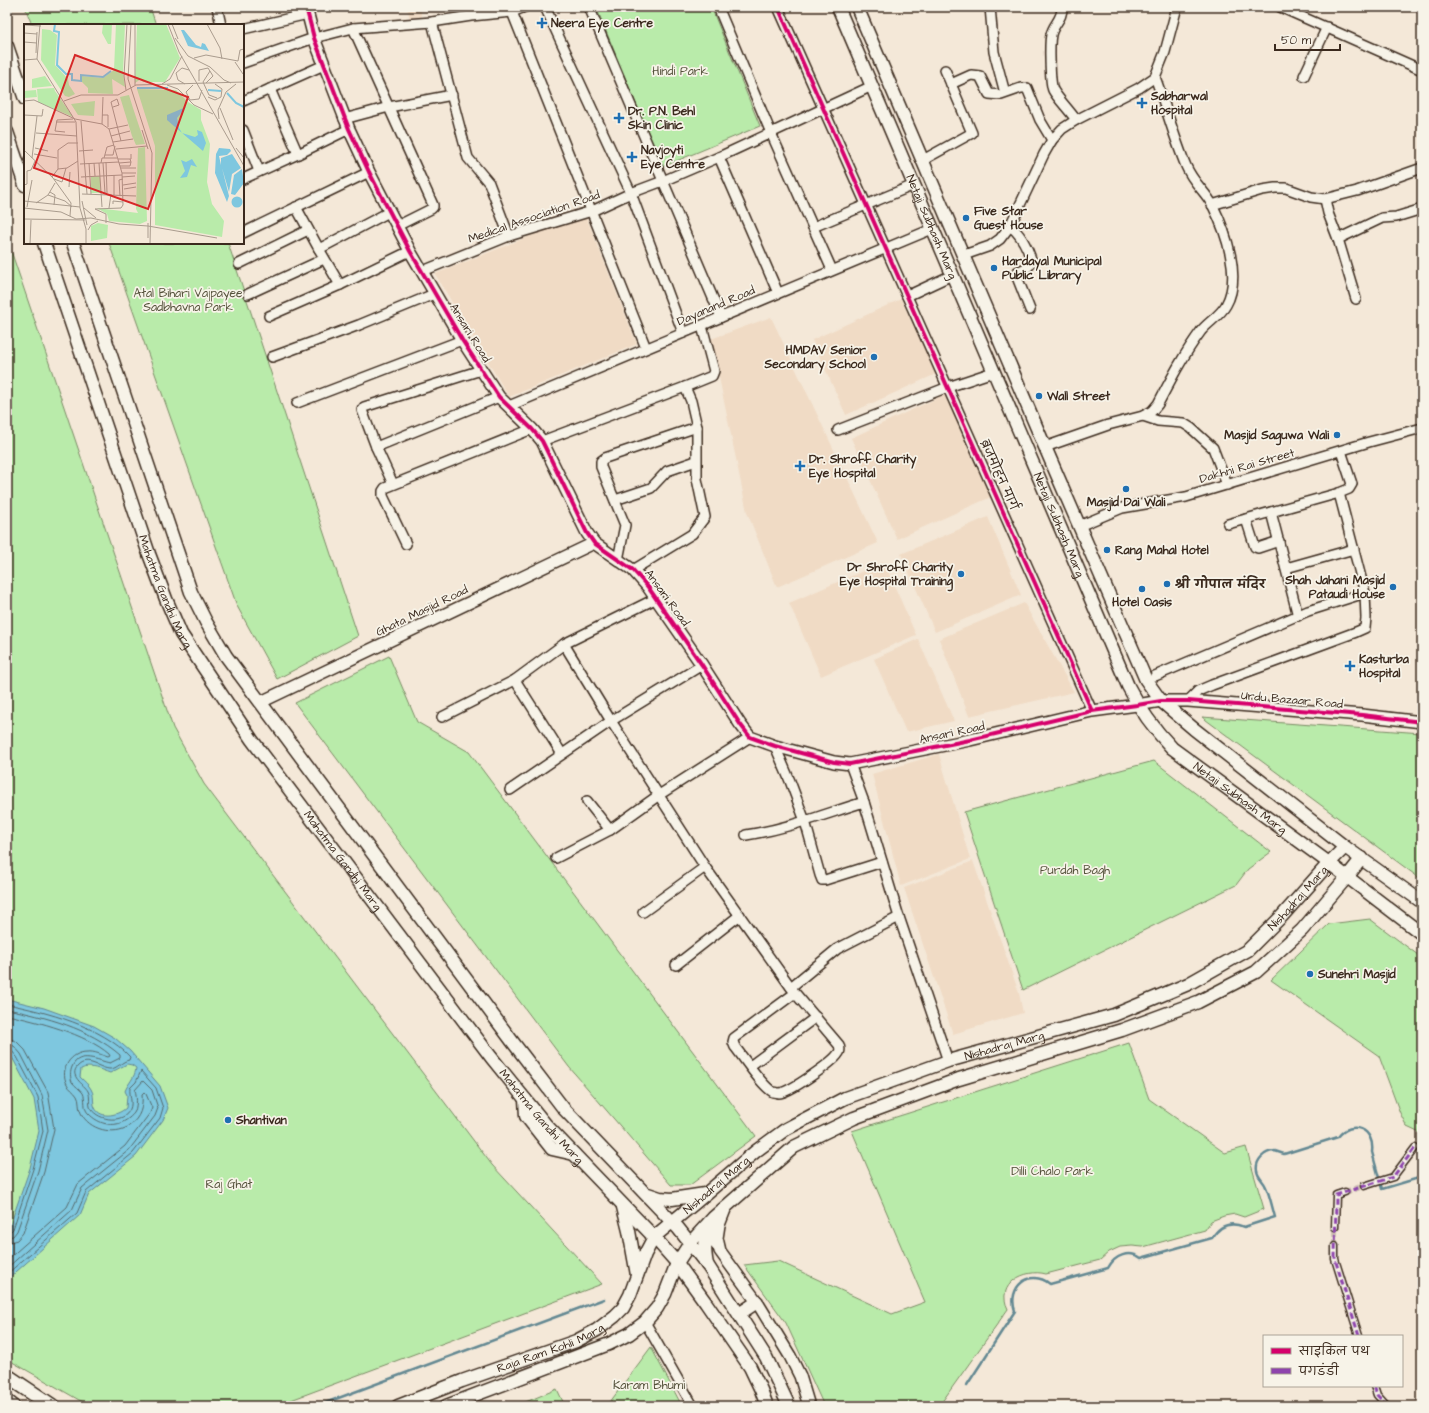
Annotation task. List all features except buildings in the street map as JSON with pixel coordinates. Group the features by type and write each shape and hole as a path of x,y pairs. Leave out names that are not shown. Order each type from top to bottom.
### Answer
{"highway":[{"path":"7,1376 52,1406"},
{"path":"7,1402 12,1406"}],"main road":[{"name":"Netaji Subhash Marg","path":"838,7 993,372 1128,686 1138,706 1153,728 1172,748 1422,934"},
{"name":"Netaji Subhash Marg","path":"857,7 964,254 1044,447 1146,680 1161,701 1345,847 1422,902"},
{"path":"7,46 24,96"},
{"path":"7,132 24,182"},
{"name":"Mahatma Gandhi Marg","path":"44,244 149,554 166,600 181,634 252,740 525,1100 546,1125 654,1237 676,1263 706,1303 750,1367 767,1406"},
{"name":"Mahatma Gandhi Marg","path":"73,244 190,592 226,656 507,1035 564,1109 672,1222 708,1266 766,1357 789,1406"},
{"name":"Nishadraj Marg","path":"654,1237 756,1151 786,1129 845,1098 948,1061 1114,1015 1188,984 1248,950 1282,916 1328,863 1345,847"},
{"name":"Nishadraj Marg","path":"690,1243 713,1218 794,1147 854,1118 959,1079 1115,1032 1157,1017 1198,1002 1256,972 1302,930 1348,878 1362,858"},
{"path":"644,1192 666,1199 705,1194"},
{"path":"623,1206 637,1276"},
{"path":"708,1266 704,1249 706,1233 713,1218"},
{"path":"706,1233 718,1246"},
{"name":"Raja Ram Kohli Marg","path":"398,1406 462,1381 576,1341 597,1330 623,1308 630,1296 645,1254 654,1237"},
{"name":"Raja Ram Kohli Marg","path":"446,1406 609,1344 629,1334 645,1322 657,1308 665,1294 676,1263 690,1243"},
{"path":"739,1314 757,1302"}],"street":[{"path":"217,7 221,24"},
{"path":"469,7 471,16"},
{"path":"244,63 314,38 353,28 432,22 512,12 525,7"},
{"path":"545,7 631,193 683,333"},
{"path":"589,7 721,317"},
{"path":"718,7 832,270"},
{"name":"ब्रजमोहन मार्ग","path":"778,7 1092,711"},
{"path":"990,7 994,52 1005,93"},
{"path":"1062,7 1061,18 1054,27 1051,35 1051,81 1057,97 1076,120"},
{"path":"964,254 990,246 1000,239 1010,226 1044,154 1052,140 1062,129 1076,120 1140,88 1155,77 1165,52 1176,7"},
{"path":"1280,7 1422,70"},
{"path":"244,29 307,11"},
{"name":"Ansari Road","path":"307,11 314,38 346,124 389,212 410,251 423,271 434,294 462,340 499,397 532,429 542,441 581,523 594,543 634,570 656,598 750,737 774,746 834,762 850,764 970,740 1092,711 1138,706 1161,701"},
{"path":"512,12 646,348"},
{"path":"432,22 468,158 489,183 509,236"},
{"path":"1304,76 1327,27"},
{"path":"353,28 434,205 431,209 397,226"},
{"path":"244,101 324,65"},
{"path":"923,160 972,133 945,70"},
{"path":"951,84 971,76 980,76 989,94 1001,95 1021,88 1027,88 1040,120 1052,140"},
{"path":"1044,447 1108,425 1143,416 1152,411 1158,404 1189,349 1203,329 1226,305 1230,293 1232,264 1226,236 1212,205 1195,183 1186,167 1155,77"},
{"name":"Medical Association Road","path":"423,271 509,236 592,211 631,193 663,182 872,86"},
{"path":"270,89 298,154"},
{"path":"244,178 298,154 346,124 389,107 452,95"},
{"path":"244,135 259,171"},
{"path":"719,157 778,293"},
{"path":"1212,205 1262,190 1274,188 1286,188 1311,197 1325,200 1357,191 1422,168"},
{"path":"244,233 369,172"},
{"path":"813,227 914,185"},
{"path":"1325,200 1356,299"},
{"path":"296,207 340,285"},
{"path":"1338,239 1382,218 1396,217 1422,209"},
{"path":"319,249 389,212"},
{"path":"1010,226 1017,231 1030,253 1032,262 1028,267 1017,272 1017,277 1030,310"},
{"name":"Dayanand Road","path":"509,406 932,229"},
{"path":"239,264 308,230"},
{"path":"269,316 340,285 410,251"},
{"path":"248,294 324,259"},
{"path":"907,296 952,275"},
{"path":"272,358 359,325 434,294"},
{"path":"542,441 712,376 714,373 702,326"},
{"path":"297,403 462,340"},
{"path":"393,484 376,447 362,410 364,407 482,370"},
{"path":"838,430 948,386 993,372"},
{"path":"634,570 692,534 703,521 705,514 697,479 697,427 686,387"},
{"path":"376,447 499,397"},
{"path":"1143,416 1158,421 1183,423 1191,428 1213,448 1227,485"},
{"path":"618,560 625,525 601,467 601,461 605,458 697,427"},
{"name":"Dakhni Rai Street","path":"1079,526 1122,508 1186,497 1422,428"},
{"path":"406,544 382,496 385,488 532,429"},
{"path":"1228,524 1349,489 1352,484 1341,451"},
{"path":"615,500 651,488 667,471 696,461"},
{"path":"1188,701 1198,692 1212,685 1365,628 1366,618 1364,593 1354,549 1338,493"},
{"path":"1271,512 1298,616"},
{"path":"1246,519 1255,547 1258,548 1279,541"},
{"name":"Ghata Masjid Road","path":"261,702 594,543"},
{"path":"1286,568 1354,549"},
{"path":"1155,676 1298,616 1364,593"},
{"path":"442,717 514,680 564,644 656,598"},
{"path":"564,644 611,721 705,867 793,990 839,1045 840,1050 831,1061 805,1080 785,1092 774,1092 766,1087 735,1047 733,1042 734,1038 793,990 837,950 899,917"},
{"path":"510,790 611,721 702,665"},
{"path":"514,680 562,754"},
{"name":"Urdu Bazaar Road","path":"1161,701 1188,701 1422,722"},
{"path":"556,858 610,830 659,795 750,737"},
{"path":"774,746 790,781 805,821 822,880 882,862"},
{"path":"850,764 864,802 899,917 948,1061"},
{"path":"587,801 610,830"},
{"path":"746,835 805,821 864,802"},
{"path":"643,912 705,867"},
{"path":"676,965 740,915"},
{"path":"750,1066 816,1017"},
{"path":"1364,1186 1393,1177 1415,1148"},
{"path":"1335,1227 1336,1195 1345,1192"},
{"path":"726,1207 717,1238 720,1251 757,1302 790,1356 800,1376 809,1406"},
{"path":"1335,1246 1335,1259 1359,1335"},
{"path":"645,1322 693,1406"},
{"path":"1374,1387 1377,1395 1387,1406"}],"shaded area":[{"path":"407,7 420,7 422,18 410,20"},
{"path":"585,214 637,344 509,397 435,274"},
{"name":"HMDAV Senior Secondary School","path":"901,299 936,374 846,415 812,340"},
{"path":"771,317 878,543 777,587 747,512 711,339"},
{"path":"946,394 991,497 897,539 851,438"},
{"name":"Dr Shroff Charity Eye Hospital Training","path":"988,517 1021,595 935,632 901,554"},
{"path":"884,562 916,635 821,676 789,603"},
{"path":"1024,603 1074,692 969,716 939,639"},
{"path":"918,639 954,721 906,732 874,659"},
{"path":"939,754 970,859 901,886 872,774"},
{"path":"973,861 1019,993 1023,1013 953,1034 904,888"}],"green space":[{"path":"25,7 150,7 156,24 32,24"},
{"name":"Hindi Park","path":"596,7 711,7 760,126 662,167"},
{"name":"Raj Ghat","path":"7,239 173,728 204,784 492,1165 602,1284 275,1406 94,1406 79,1400 7,1359"},
{"name":"Atal Bihari Vajpayee Sadbhavna Park","path":"109,244 228,244 358,636 277,679 237,606"},
{"path":"389,656 417,722 469,752 756,1136 690,1185 671,1185 569,1067 295,703"},
{"path":"1202,717 1422,733 1422,880"},
{"name":"Purdah Bagh","path":"1154,761 1271,852 1248,869 1236,885 1023,990 964,812"},
{"path":"1370,919 1422,958 1422,1134 1407,1127 1400,1113 1379,1056 1271,980 1329,924"},
{"name":"Dilli Chalo Park","path":"1129,1043 1149,1099 1225,1153 1246,1147 1264,1209 1244,1217 1235,1214 1224,1216 1211,1221 1205,1230 1143,1247 1120,1247 1109,1252 1100,1260 1046,1274 1029,1273 1014,1280 1009,1285 1006,1292 1005,1300 1008,1309 939,1406 824,1406 786,1323 744,1265 778,1261 892,1314 925,1302 852,1131"},
{"name":"Karam Bhumi","path":"651,1347 682,1406 607,1406"},
{"path":"557,1389 565,1406 516,1406"}],"water":[{"path":"7,999 44,1008 94,1026 115,1038 130,1051 160,1086 168,1108 163,1120 136,1156 89,1194 80,1215 7,1280 7,1234 30,1168 39,1131 34,1099 13,1059 7,1052","holes":["127,1064 136,1068 134,1075 125,1091 127,1095 126,1108 113,1115 104,1115 99,1113 94,1105 92,1091 88,1084 80,1077 81,1069 92,1067 110,1073"]}],"waterway":[{"path":"967,1385 1015,1311 1013,1302 1014,1294 1022,1282 1035,1278 1050,1284 1108,1268 1114,1260 1123,1255 1132,1254 1141,1258 1212,1238 1218,1230 1226,1225 1234,1224 1244,1227 1275,1217 1267,1190 1257,1171 1257,1164 1261,1157 1271,1151 1284,1154 1338,1137 1344,1132 1356,1128 1366,1132 1370,1137 1372,1152 1382,1189 1422,1177"},
{"path":"317,1406 604,1299"}],"tunnel":[{"path":"1345,1192 1364,1186"},
{"path":"1335,1227 1335,1246"}],"marked path":[{"path":"1359,1335 1335,1259 1336,1195 1393,1177 1415,1148"},
{"path":"1374,1387 1377,1395 1387,1406"}],"cycle path":[{"path":"306,7 314,38 349,129 369,172 410,251 462,340 499,397 532,429 542,441 587,533 594,543 633,570 648,587 750,737 775,746 834,762 850,764 970,740 1092,711 1161,701 1188,701 1362,715 1422,722"},
{"path":"778,7 1092,711"}],"place":[{"name":"Neera Eye Centre","path":"542,23"},
{"name":"Sabharwal Hospital","path":"1142,103"},
{"name":"Dr. P.N. Behl Skin Clinic","path":"619,118"},
{"name":"Navjoyti Eye Centre","path":"632,157"},
{"name":"Five Star Guest House","path":"966,218"},
{"name":"Hardayal Municipal Public Library","path":"994,268"},
{"name":"HMDAV Senior Secondary School","path":"874,357"},
{"name":"Wall Street","path":"1039,396"},
{"name":"Masjid Saguwa Wali","path":"1337,435"},
{"name":"Dr. Shroff Charity Eye Hospital","path":"800,466"},
{"name":"Masjid Dai Wali","path":"1126,489"},
{"name":"Rang Mahal Hotel","path":"1107,550"},
{"name":"Dr Shroff Charity Eye Hospital Training","path":"961,574"},
{"name":"श्री गोपाल मंदिर","path":"1167,584"},
{"name":"Shah Jahani Masjid Pataudi House","path":"1393,587"},
{"name":"Hotel Oasis","path":"1142,589"},
{"name":"Kasturba Hospital","path":"1350,666"},
{"name":"Sunehri Masjid","path":"1310,974"},
{"name":"Shantivan","path":"228,1120"}]}
